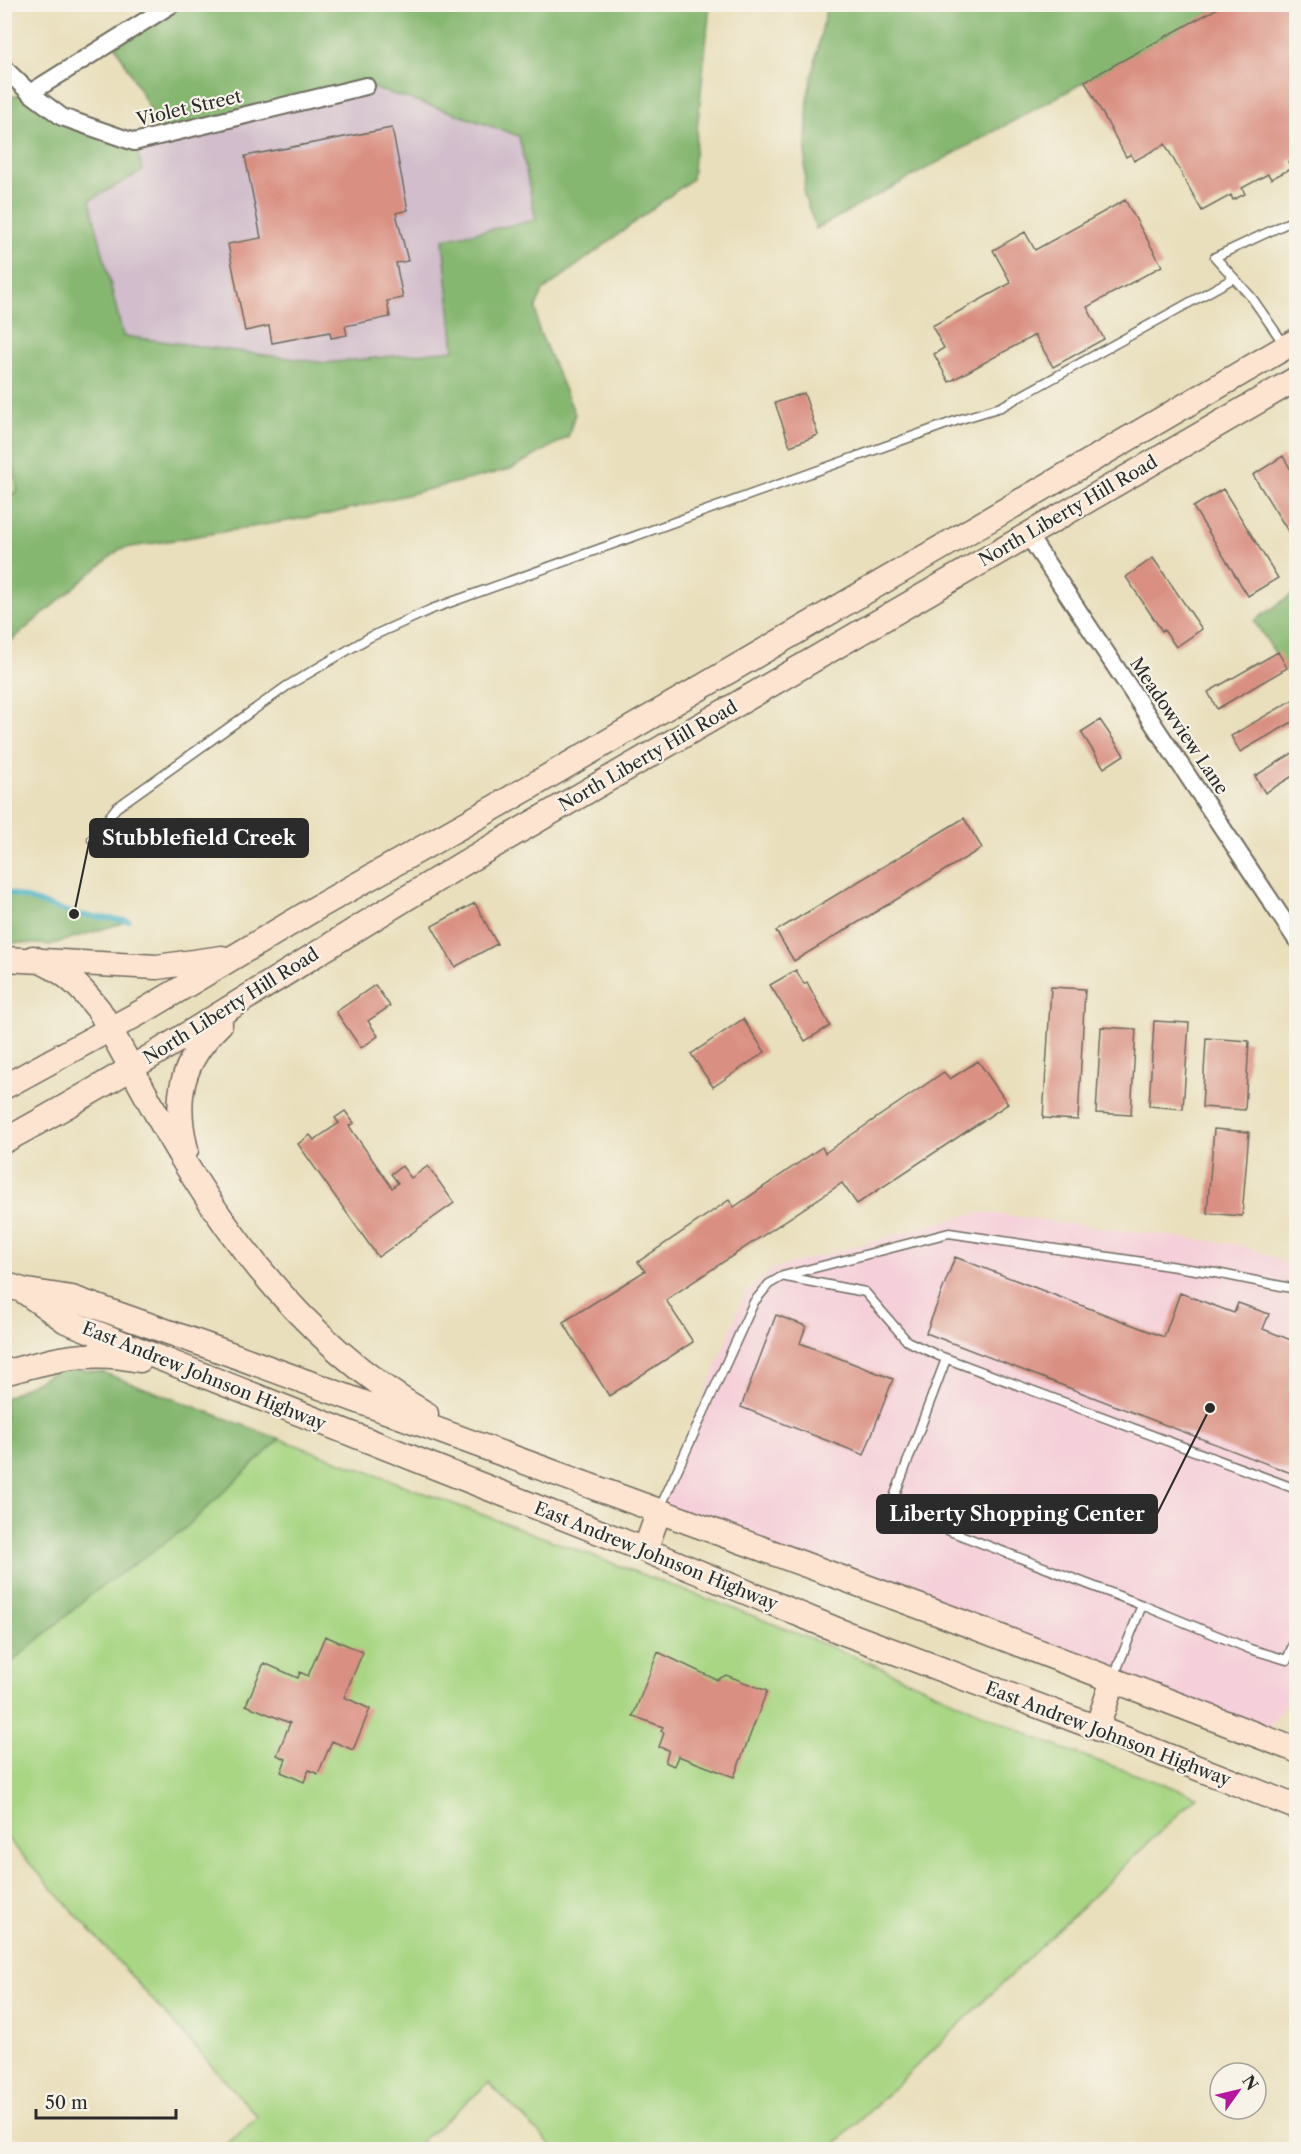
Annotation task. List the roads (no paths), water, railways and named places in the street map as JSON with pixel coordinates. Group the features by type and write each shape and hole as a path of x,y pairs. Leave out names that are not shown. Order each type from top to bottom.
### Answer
{"main road":[{"name":"North Liberty Hill Road","path":"4,1087 110,1029 1291,344"},
{"name":"North Liberty Hill Road","path":"4,1141 132,1068 338,938 475,856 1296,379"},
{"path":"1010,506 1028,535"},
{"path":"4,958 33,958 157,968 239,954"},
{"path":"33,958 59,969 83,989 110,1029 192,1175 248,1257 294,1308 352,1364 407,1404 474,1443"},
{"path":"192,1175 180,1124 186,1069 193,1054 209,1035 249,996"},
{"name":"East Andrew Johnson Highway","path":"13,1287 72,1298 474,1443 1296,1750"},
{"name":"East Andrew Johnson Highway","path":"13,1287 66,1321 645,1550 842,1632 1097,1728 1296,1807"},
{"path":"4,1373 61,1356 116,1355 194,1372"},
{"path":"645,1550 659,1511"},
{"path":"1097,1728 1113,1680"}],"street":[{"path":"30,93 172,4"},
{"name":"Violet Street","path":"4,68 30,93 62,117 134,142 366,86"},
{"name":"Meadowview Lane","path":"1028,535 1296,935"}],"lane":[{"path":"1291,344 1215,257 1296,219"},
{"path":"92,839 116,808 287,686 370,638 470,594 589,554 961,418 1001,407 1234,278"},
{"path":"659,1511 754,1302 769,1284 783,1276 949,1233 1216,1273 1296,1289"},
{"path":"783,1276 865,1292 907,1341 946,1359 1296,1489"},
{"path":"946,1359 890,1508 1250,1649 1287,1660 1296,1636"},
{"path":"1113,1680 1142,1605"}],"waterway":[{"path":"4,891 74,914 129,921"}],"place":[{"name":"Stubblefield Creek","path":"74,914"},
{"name":"Liberty Shopping Center","path":"1210,1408"}]}
